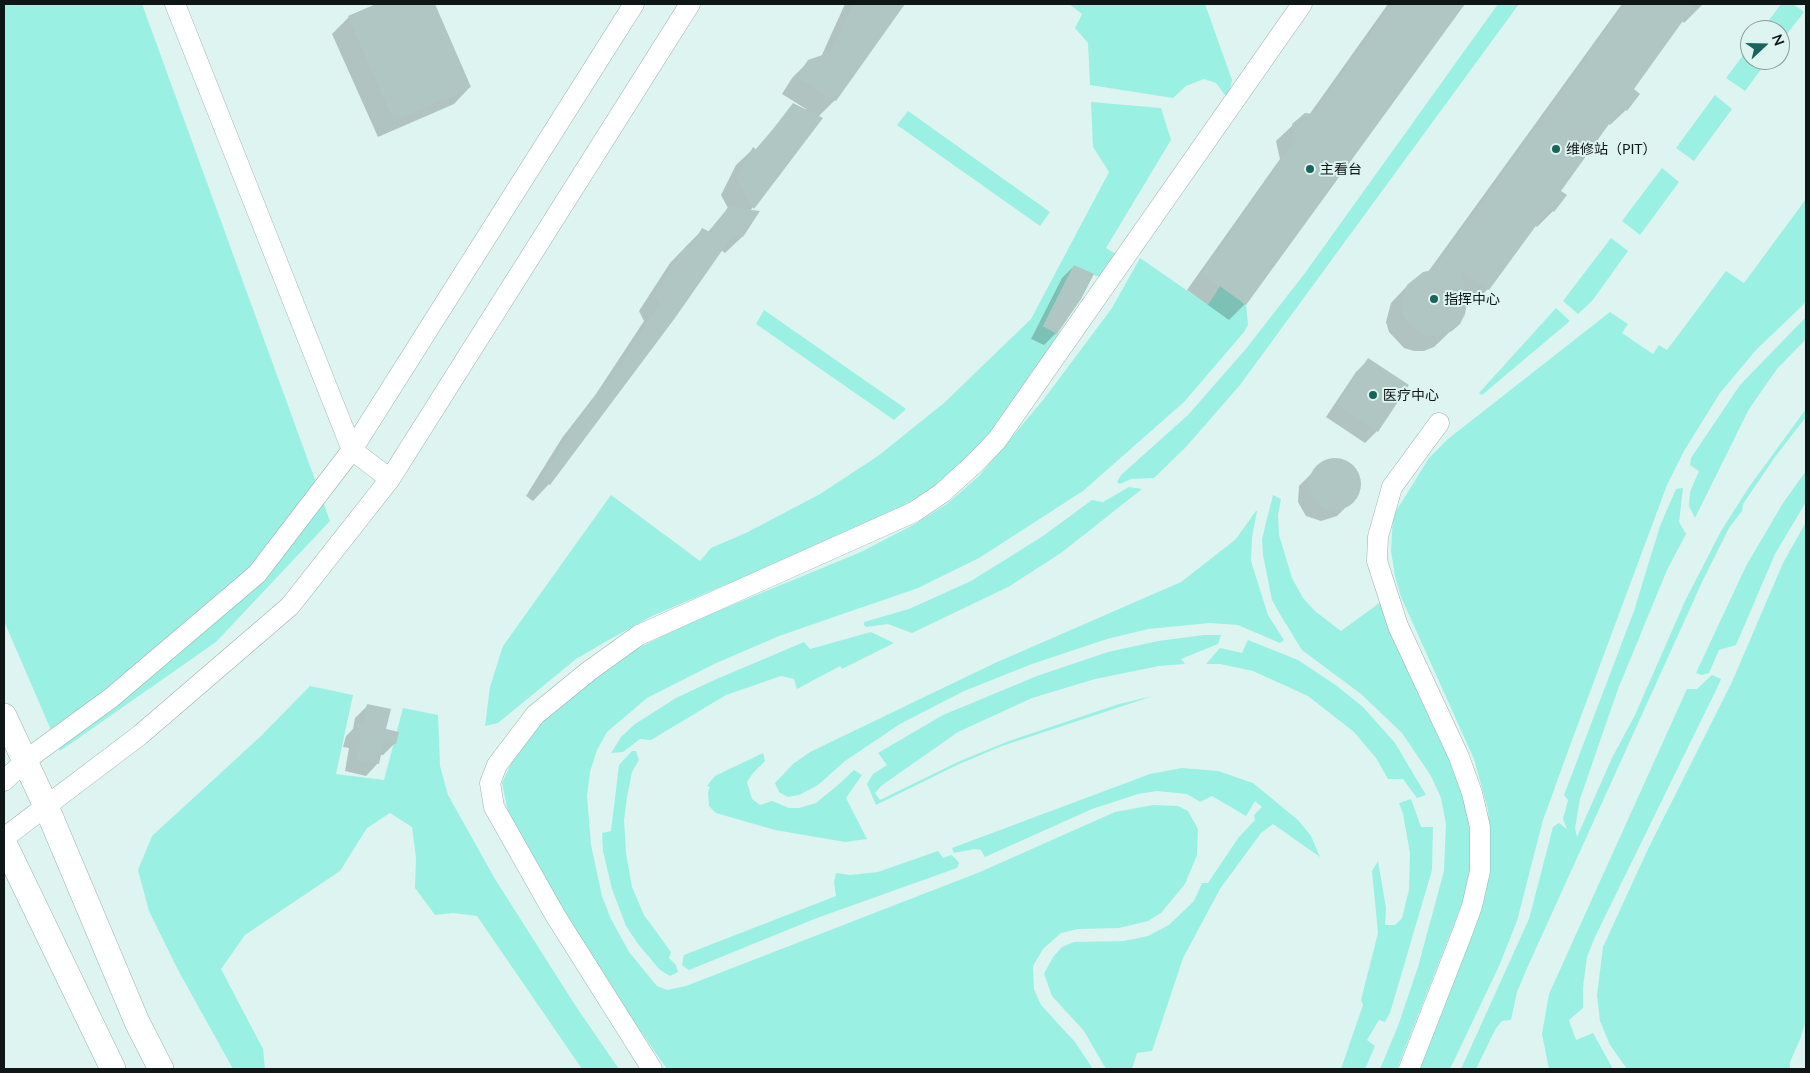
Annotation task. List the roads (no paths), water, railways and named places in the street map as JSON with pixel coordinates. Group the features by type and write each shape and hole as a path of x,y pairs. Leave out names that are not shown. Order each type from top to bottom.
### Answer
{"main road":[{"path":"4,716 46,806 137,1022 161,1069"},
{"path":"4,843 113,1069"}],"street":[{"path":"175,4 352,450 390,479"},
{"path":"4,781 26,760 111,698 256,574 352,450 634,4"},
{"path":"4,838 140,735 290,606 390,479 690,4"},
{"path":"652,1069 555,915 494,808 490,783 497,765 535,715 589,670 639,635 914,512 942,493 975,463 997,440 1302,4"},
{"path":"1409,1069 1464,929 1472,906 1480,871 1480,827 1472,793 1459,756 1398,626 1377,561 1378,537 1392,487 1439,423"}],"place":[{"name":"维修站（PIT）","path":"1556,149"},
{"name":"主看台","path":"1310,169"},
{"name":"指挥中心","path":"1434,299"},
{"name":"医疗中心","path":"1373,395"}]}
